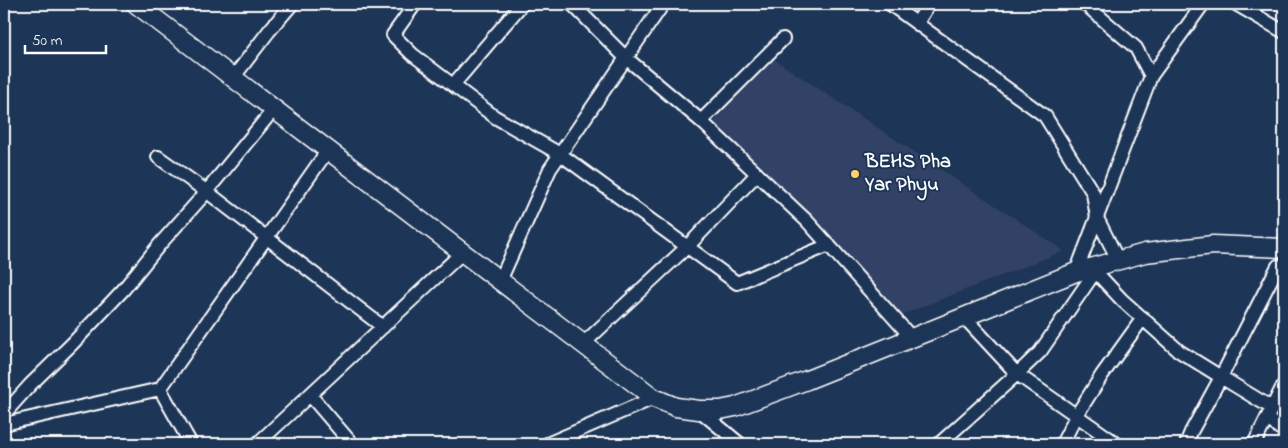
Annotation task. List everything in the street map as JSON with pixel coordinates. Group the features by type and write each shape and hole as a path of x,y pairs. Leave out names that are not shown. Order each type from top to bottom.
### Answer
{"highway":[{"path":"136,4 654,398 676,407 699,410 720,410 735,407 1076,272 1097,268 1118,260 1145,253 1213,245 1277,248"}],"street":[{"path":"233,78 292,4"},
{"path":"415,4 393,35 412,54 495,117 560,154 737,283 829,245"},
{"path":"453,85 522,4"},
{"path":"572,4 626,58 701,121 808,221 912,338"},
{"path":"500,280 550,169 663,4"},
{"path":"890,4 1045,116 1093,193 1097,218 1118,260"},
{"path":"917,23 928,4"},
{"path":"1085,4 1136,48 1150,76"},
{"path":"1076,272 1150,76 1203,4"},
{"path":"1236,4 1284,32"},
{"path":"701,121 783,39"},
{"path":"4,414 123,290 274,109"},
{"path":"4,424 160,389 328,150"},
{"path":"158,157 383,327"},
{"path":"583,344 687,247 757,174"},
{"path":"1186,444 1281,268 1277,248"},
{"path":"257,444 463,252"},
{"path":"939,444 1040,352 1097,268 1122,300 1179,351 1221,376 1270,414 1284,431"},
{"path":"964,317 1018,374 1117,444"},
{"path":"1062,444 1076,416 1102,375 1143,318"},
{"path":"1254,444 1284,384"},
{"path":"160,389 191,444"},
{"path":"310,395 352,444"},
{"path":"547,444 654,398"},
{"path":"699,410 740,444"}],"shaded area":[{"name":"BEHS Pha Yar Phyu","path":"772,58 1064,251 901,315 812,219 709,127"}],"place":[{"name":"BEHS Pha Yar Phyu","path":"855,174"}]}
